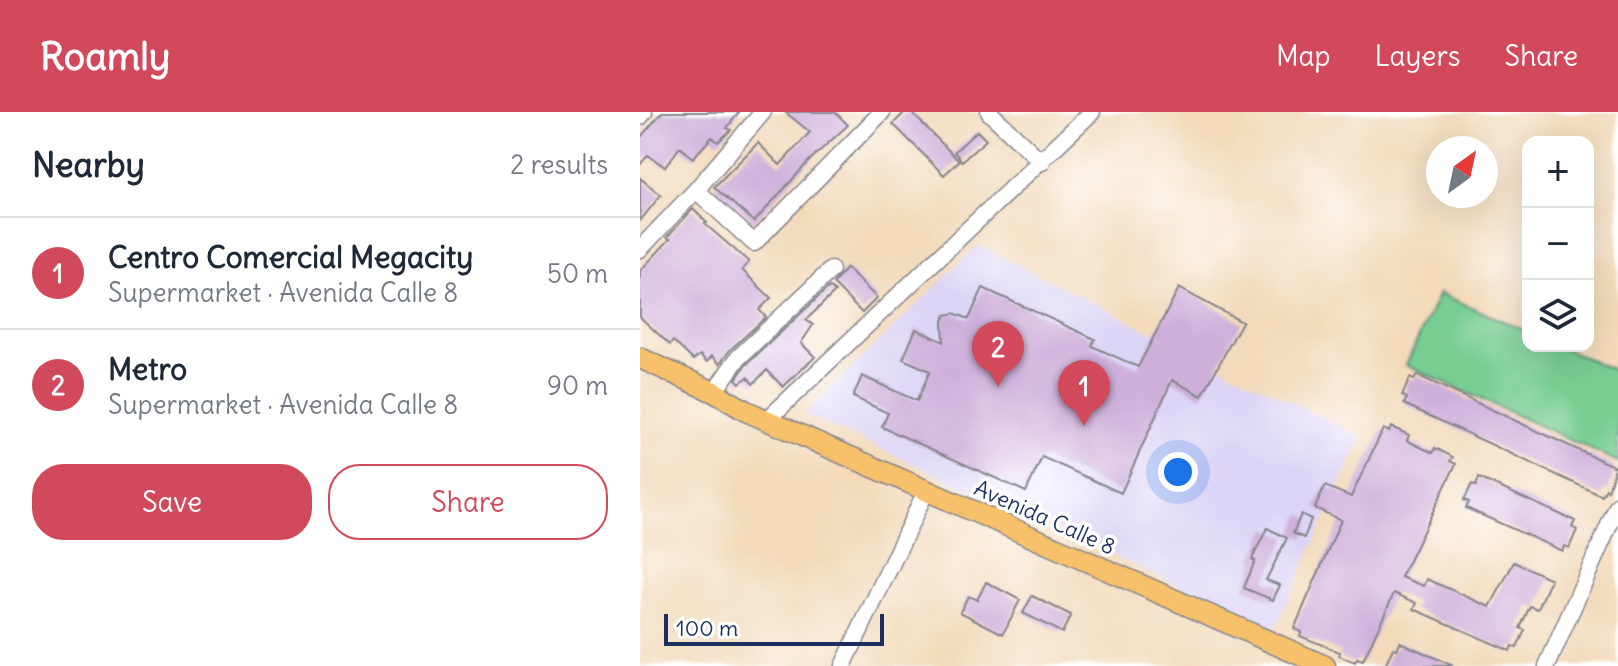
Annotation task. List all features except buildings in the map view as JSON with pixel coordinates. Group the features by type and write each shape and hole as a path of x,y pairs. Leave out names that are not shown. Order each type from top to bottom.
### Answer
{"main road":[{"name":"Avenida Calle 8","path":"640,358 714,392 746,411 1325,666"},
{"name":"Avenida Calle 8","path":"640,373 707,403 746,411"}],"street":[{"path":"640,117 644,112"},
{"path":"640,249 763,112"},
{"path":"696,190 754,243 882,112"},
{"path":"989,112 1042,162"},
{"path":"767,420 1092,112"},
{"path":"714,392 738,358 831,270"},
{"path":"843,666 926,491"},
{"path":"1547,666 1618,505"}],"shaded area":[{"path":"978,245 1362,437 1275,629 804,414"}],"green space":[{"path":"1439,293 1522,329 1522,352 1573,352 1618,372 1618,462 1406,365"}],"place":[{"name":"Metro","path":"998,387"},
{"name":"Centro Comercial Megacity","path":"1084,426"}]}
